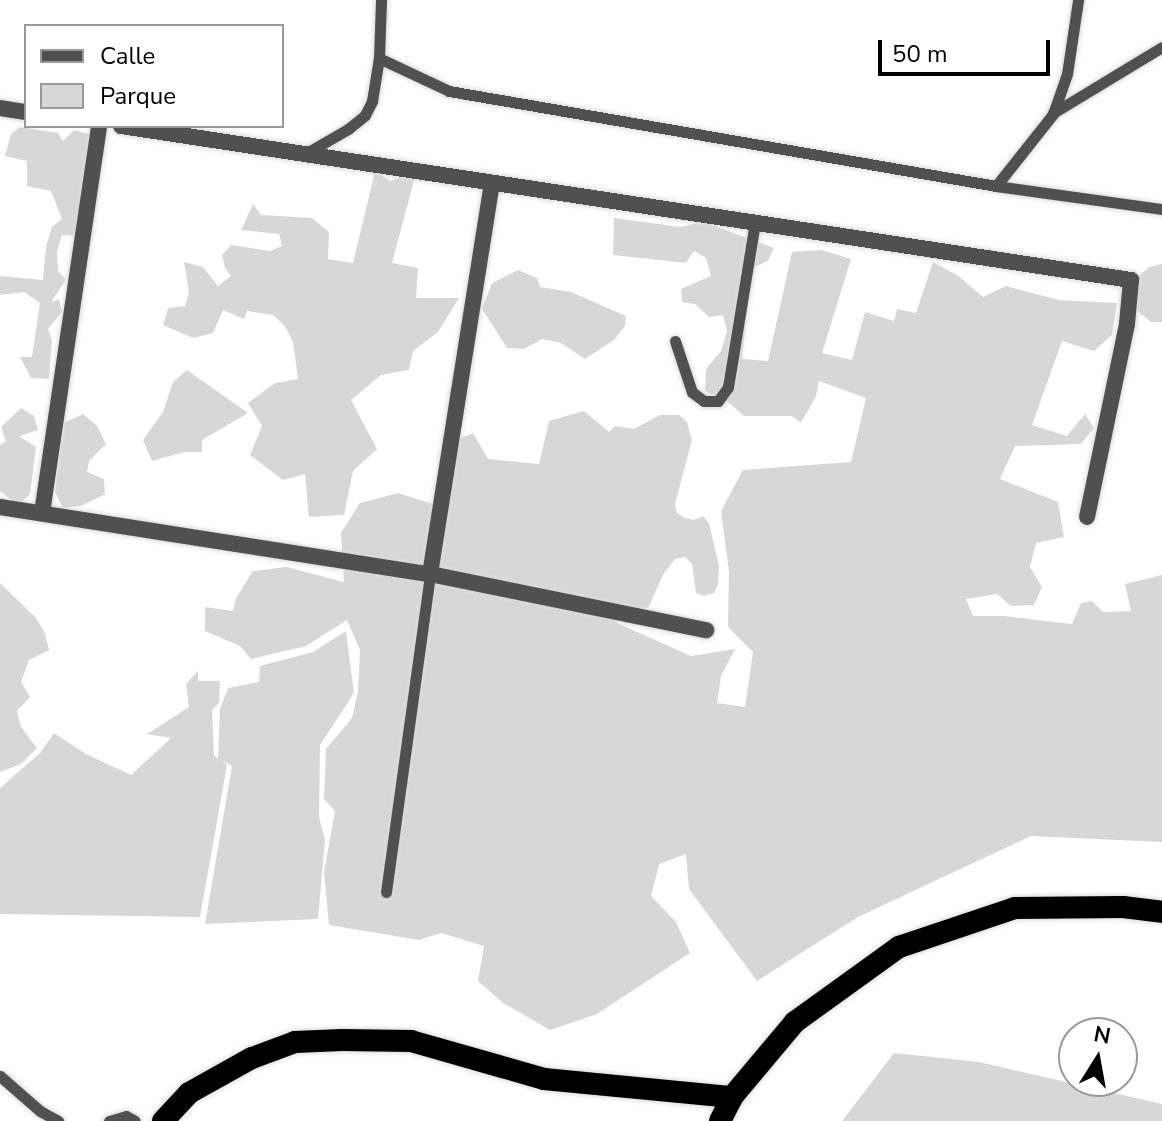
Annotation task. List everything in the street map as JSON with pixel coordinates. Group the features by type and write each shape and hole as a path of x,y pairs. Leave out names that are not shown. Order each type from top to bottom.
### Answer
{"highway":[{"path":"720,1121 732,1097 795,1022 899,947 1015,908 1123,907 1162,912"},
{"path":"163,1121 189,1093 252,1058 295,1042 342,1040 411,1041 544,1079 732,1097"}],"street":[{"path":"0,108 24,112"},
{"path":"42,513 99,128"},
{"path":"134,128 1131,280 1127,324 1087,517"},
{"path":"430,574 492,183"},
{"path":"0,507 430,574 706,630"}],"lane":[{"path":"303,155 365,115 372,101 379,58 381,0"},
{"path":"996,186 1053,114 1067,74 1078,0"},
{"path":"1053,114 1162,47"},
{"path":"379,58 449,91 996,186 1162,209"},
{"path":"675,341 692,392 704,401 718,401 728,387 755,223"},
{"path":"386,892 430,574"},
{"path":"0,1076 40,1111 58,1121"},
{"path":"109,1121 126,1116 135,1121"}],"green space":[{"path":"20,127 58,133 63,141 74,130 92,135 84,236 62,235 57,251 58,271 66,280 51,302 59,299 62,312 48,329 52,340 49,379 31,378 20,357 32,357 40,303 24,292 0,295 0,276 43,280 46,247 52,227 62,219 51,191 27,186 27,161 5,156 11,134"},
{"path":"375,171 390,181 416,173 392,263 418,268 416,298 459,298 438,332 413,351 409,370 381,375 351,400 377,449 353,471 344,515 309,517 305,474 283,480 250,455 262,426 248,403 275,383 298,379 293,342 285,326 273,315 247,311 244,319 223,310 213,333 193,338 163,325 168,308 185,306 189,292 184,262 203,267 218,286 231,276 222,255 231,245 270,251 282,246 279,234 241,230 253,204 261,215 312,218 329,232 328,259 353,263"},
{"path":"614,218 680,227 704,222 774,248 768,261 744,271 748,297 742,359 768,361 792,252 822,250 851,259 822,353 852,360 865,312 894,321 897,309 916,313 933,262 957,275 983,297 1006,286 1059,300 1117,303 1112,335 1094,351 1062,341 1032,425 1067,436 1085,414 1094,428 1081,444 1015,446 1000,479 1058,502 1064,537 1036,543 1030,567 1042,587 1034,605 1011,606 997,594 966,599 973,616 1003,616 1072,624 1081,603 1092,601 1103,612 1131,611 1125,584 1162,575 1162,842 1031,836 858,917 757,981 689,889 686,854 659,864 651,896 676,922 690,953 597,1014 550,1030 503,1003 478,981 484,946 441,933 419,940 329,925 324,872 335,811 324,799 326,749 352,718 358,691 360,650 347,620 306,646 251,659 240,646 205,631 205,607 233,611 236,598 253,571 286,567 344,582 341,533 360,503 398,493 436,505 459,439 473,433 488,459 539,464 549,421 584,411 609,432 615,426 634,429 660,415 679,415 687,422 692,440 675,504 677,513 694,520 703,516 709,523 719,566 718,585 714,593 704,596 696,593 692,564 685,557 675,559 664,573 648,608 613,610 617,623 691,656 735,649 721,676 717,703 745,707 753,652 728,627 729,572 721,511 743,470 851,462 866,398 819,381 816,396 801,423 792,416 744,416 729,403 705,391 706,369 721,351 727,331 723,315 709,317 695,304 682,302 681,289 711,276 706,258 694,251 686,263 613,255"},
{"path":"1162,264 1162,322 1151,322 1128,304 1135,280 1149,267"},
{"path":"518,270 537,278 540,287 571,292 626,316 625,326 614,340 585,359 561,343 542,339 524,349 507,348 482,309 492,283"},
{"path":"187,370 248,413 202,440 202,452 184,452 152,461 143,440 163,412 173,382"},
{"path":"21,408 34,416 38,430 19,436 36,447 30,494 18,505 0,491 0,445 6,441 1,427"},
{"path":"83,414 97,426 106,444 89,461 87,472 104,479 105,494 81,506 63,508 55,492 64,423"},
{"path":"0,583 36,618 45,633 49,650 29,660 21,682 30,697 17,711 21,727 37,748 21,764 0,772"},
{"path":"346,631 354,693 320,745 319,817 325,840 318,919 205,924 232,766 222,761 227,765 200,917 0,914 0,788 40,753 54,733 86,754 131,775 171,738 147,734 189,707 186,684 198,671 198,681 220,681 219,703 212,710 214,755 218,759 220,709 228,688 259,682 260,666 313,652"},
{"path":"894,1053 979,1062 1058,1080 1058,1097 1132,1097 1162,1104 1162,1121 842,1121"}]}
